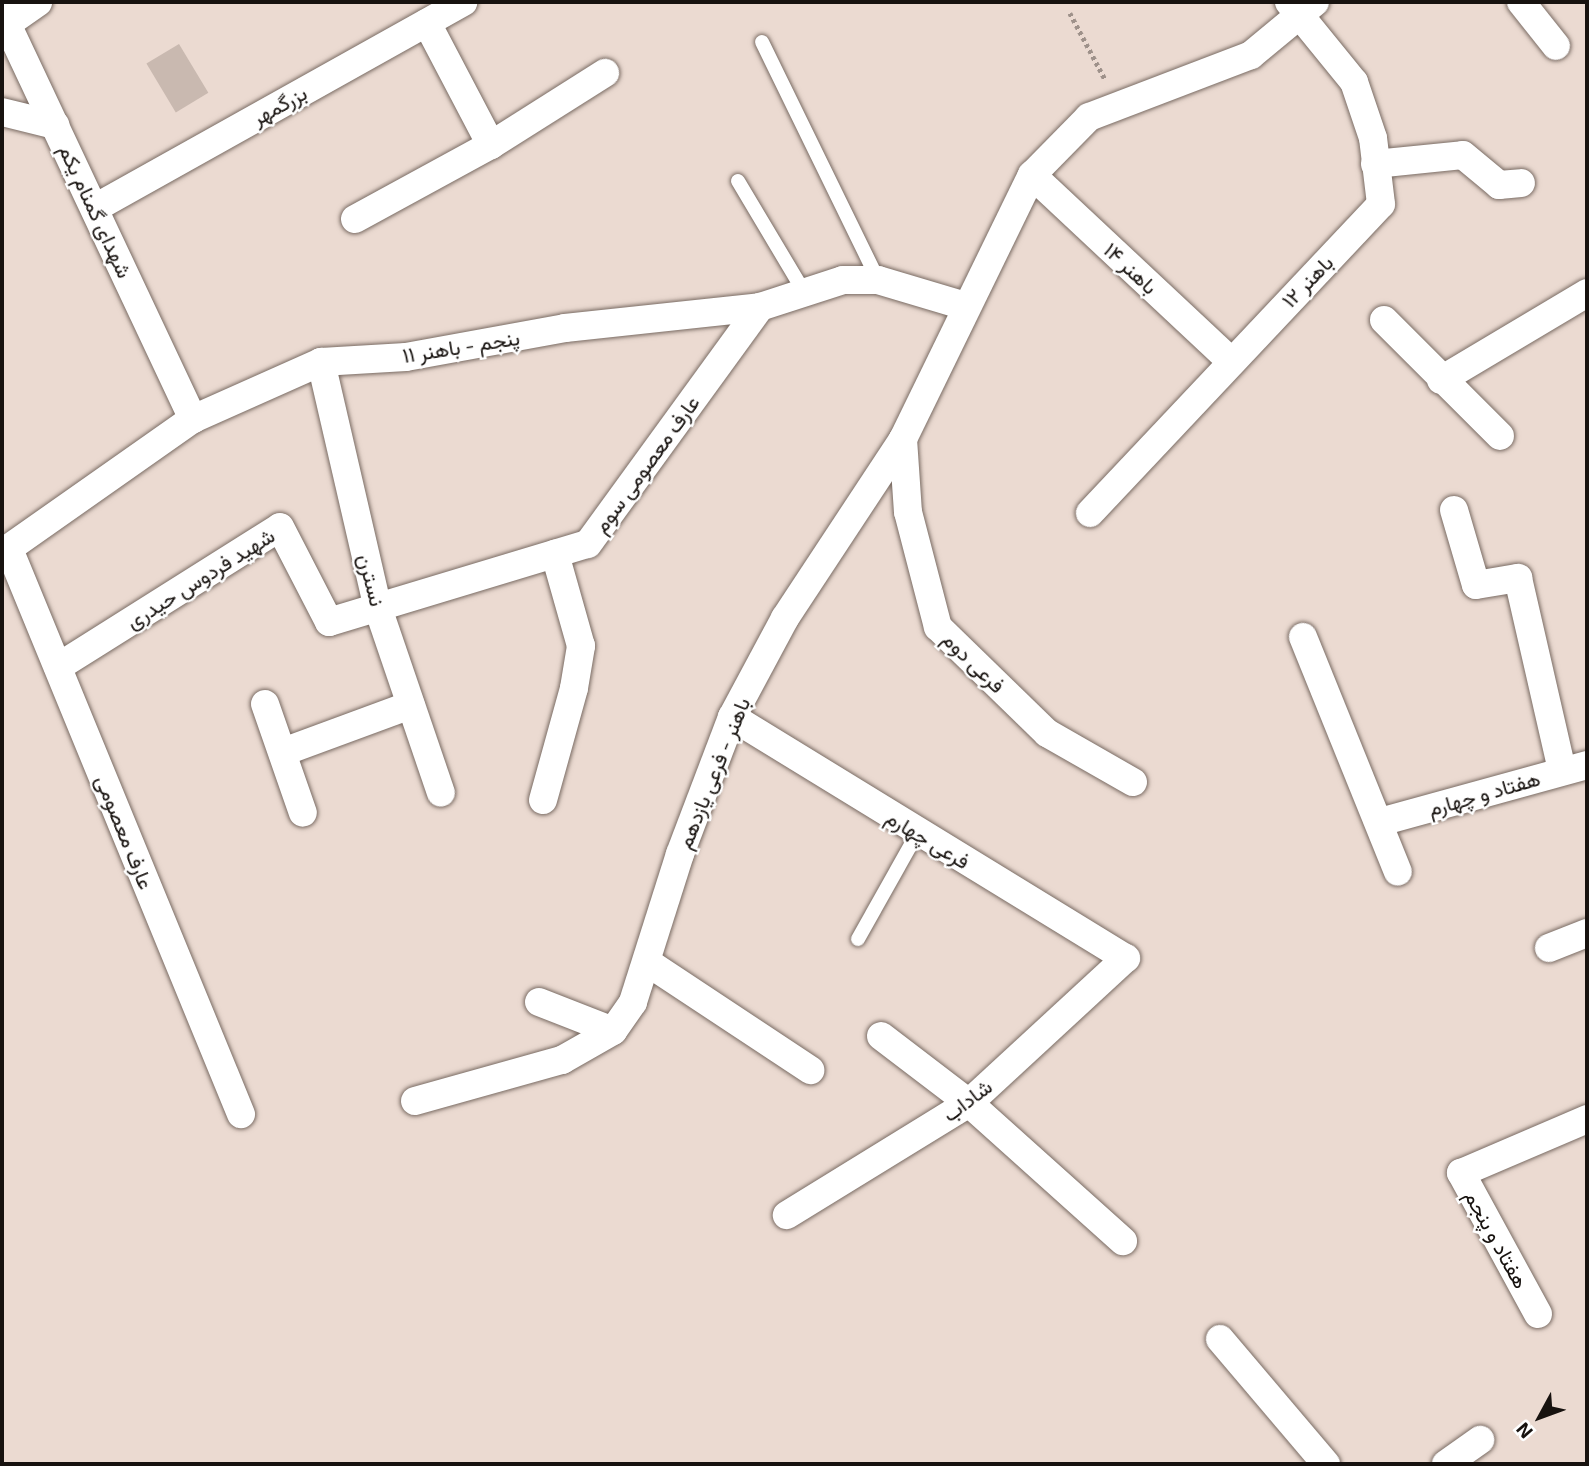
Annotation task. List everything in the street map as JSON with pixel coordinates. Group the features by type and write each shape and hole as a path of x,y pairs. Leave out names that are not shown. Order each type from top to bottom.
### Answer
{"street":[{"path":"5,13 38,2"},
{"name":"بزرگمهر","path":"95,208 463,2"},
{"path":"1521,2 1556,46"},
{"name":"باهنر - فرعی یازدهم","path":"415,1101 562,1060 613,1031 633,1002 680,853 732,717 785,618 903,439 964,306 1031,175 1069,133 1118,104 1251,55 1302,6"},
{"name":"باهنر ۱۲","path":"1090,513 1381,204 1373,138 1354,82 1302,6"},
{"name":"شهدای گمنام یکم","path":"5,13 193,419"},
{"path":"427,23 491,145"},
{"path":"355,219 491,145 605,73"},
{"path":"2,112 55,125"},
{"path":"1375,164 1463,155 1499,185 1521,183"},
{"name":"باهنر ۱۴","path":"1031,175 1231,361"},
{"name":"پنجم - باهنر ۱۱","path":"5,551 193,419 321,362 406,357 565,328 760,307 803,290 843,280 878,280 964,306"},
{"path":"1441,380 1587,293"},
{"name":"عارف معصومی سوم","path":"377,608 588,544 760,307"},
{"path":"1384,320 1441,380 1500,436"},
{"name":"نسترن","path":"321,362 377,608 441,793"},
{"name":"فرعی دوم","path":"903,439 908,512 938,627 1047,733 1133,782"},
{"path":"1454,510 1476,585 1518,578 1575,767"},
{"name":"شهید فردوس حیدری","path":"58,667 280,527 328,622 377,608"},
{"name":"عارف معصومی","path":"5,551 58,667 242,1114"},
{"path":"543,800 574,688 581,646 555,554"},
{"path":"1303,636 1398,872"},
{"path":"265,705 303,813"},
{"path":"283,752 411,705"},
{"name":"فرعی چهارم","path":"732,717 1126,958"},
{"name":"هفتاد و چهارم","path":"1380,822 1575,767"},
{"path":"1549,948 1587,933"},
{"name":"شاداب","path":"787,1215 969,1103 1126,958"},
{"path":"647,962 810,1070"},
{"path":"539,1002 613,1031"},
{"path":"881,1036 969,1103 1123,1241"},
{"name":"هفتاد و پنجم","path":"1538,1314 1461,1173 1587,1119"},
{"path":"1220,1339 1326,1464"},
{"path":"1446,1464 1480,1440"}],"lane":[{"path":"762,42 878,280"},
{"path":"738,181 803,290"},
{"path":"858,939 918,832"}],"path":[{"path":"1070,13 1118,104"}],"building":[{"path":"179,44 208,93 176,112 146,64"}]}
